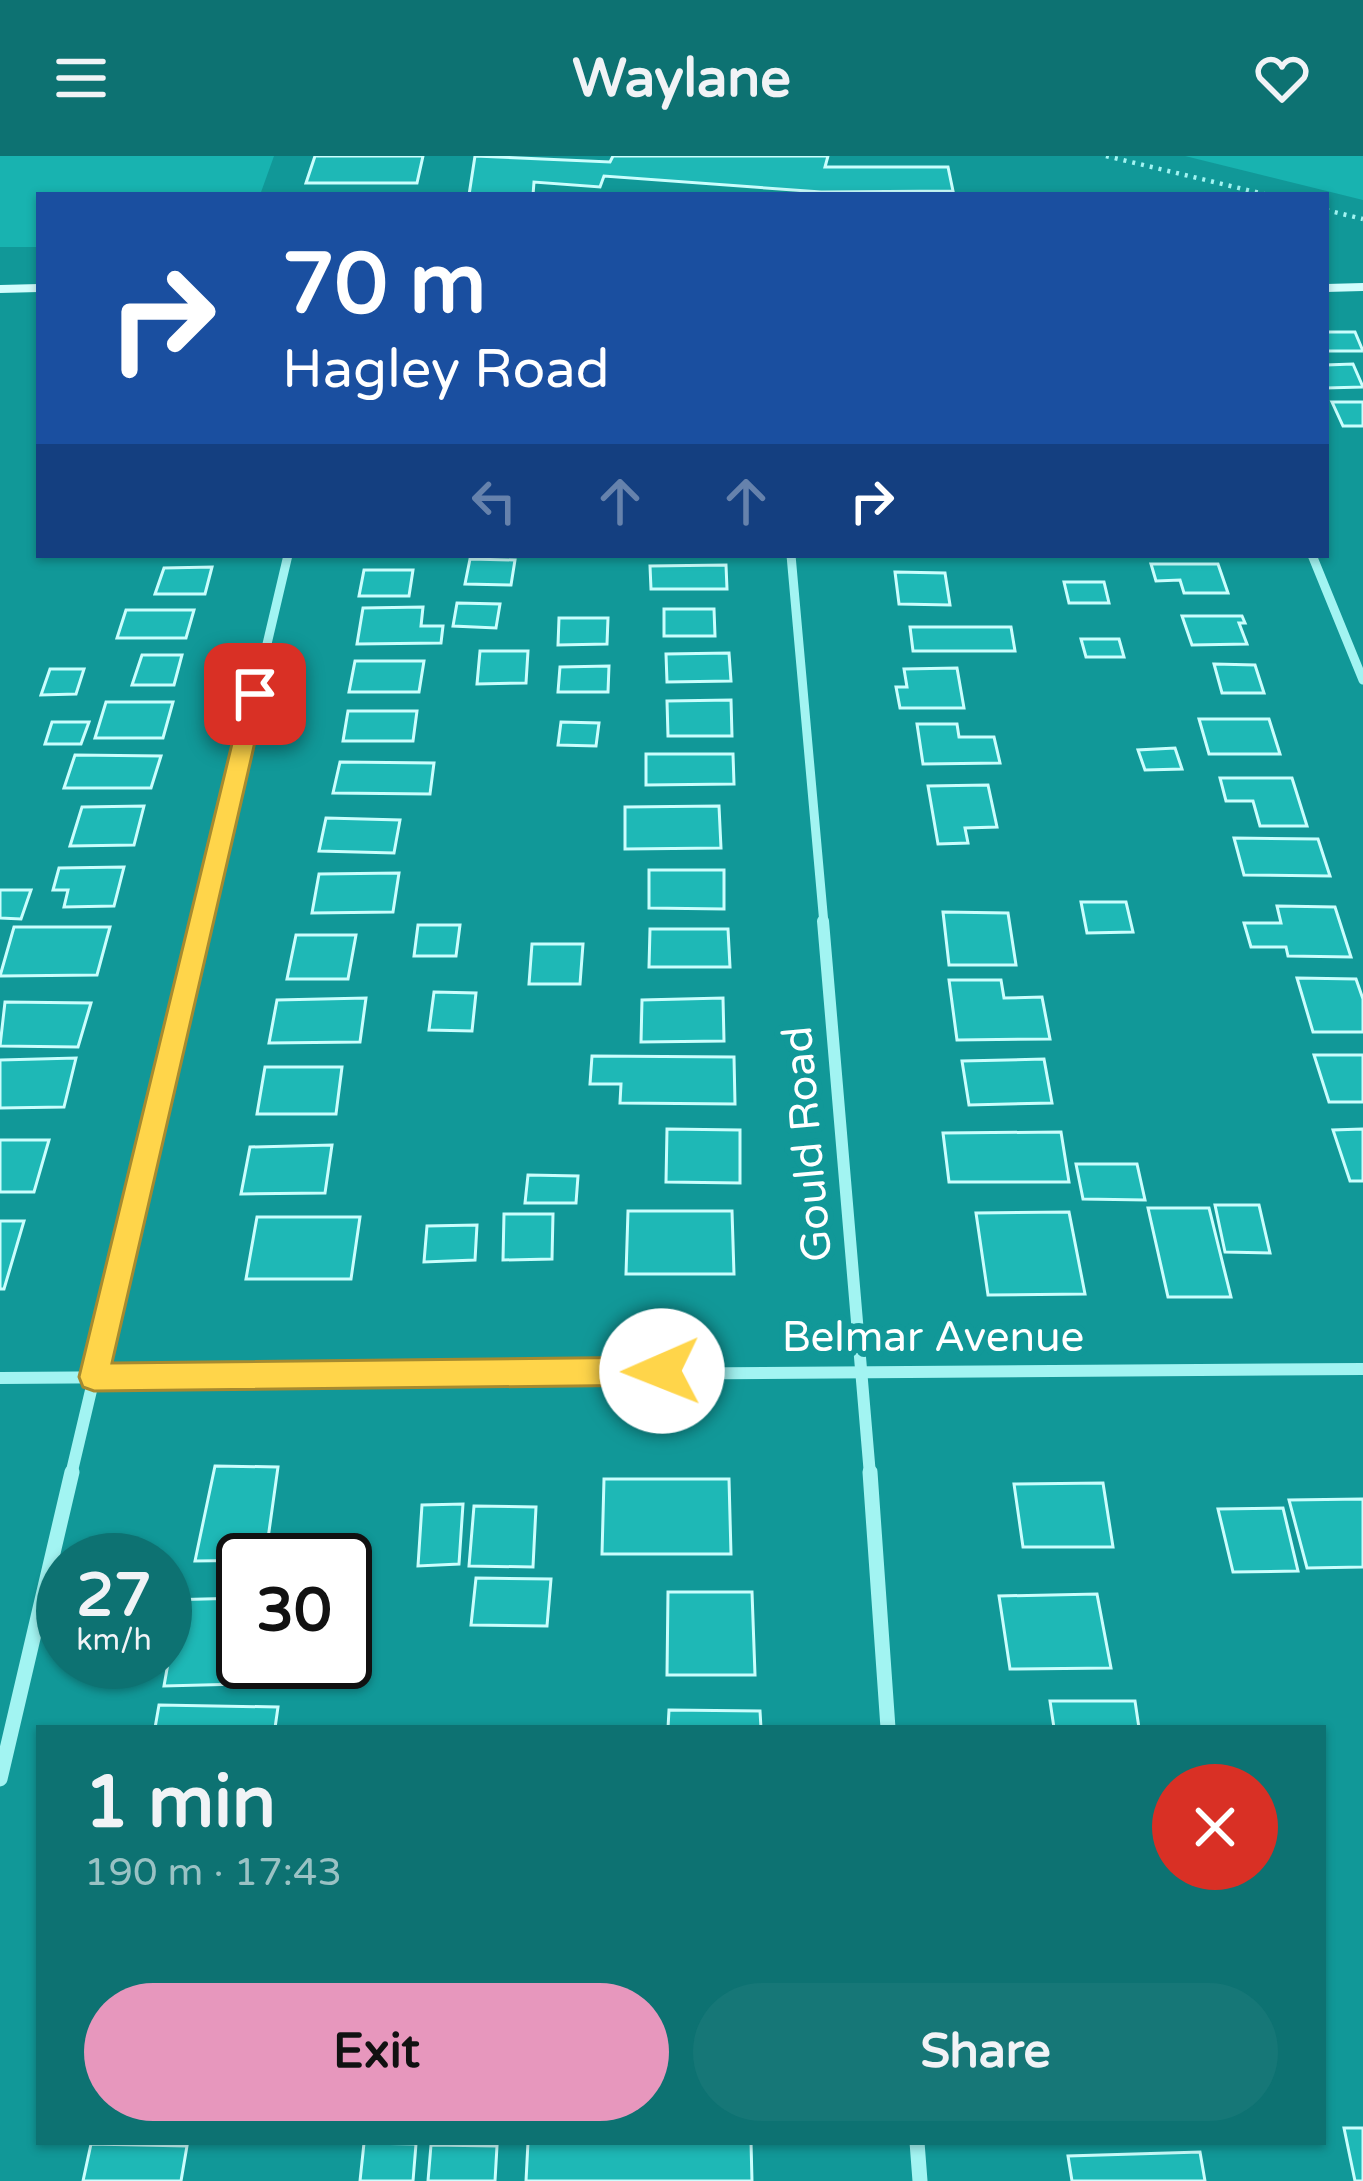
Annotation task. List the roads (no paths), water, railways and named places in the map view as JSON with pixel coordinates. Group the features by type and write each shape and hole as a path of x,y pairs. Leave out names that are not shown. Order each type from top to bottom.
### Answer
{"street":[{"path":"1329,288 1363,287"},
{"path":"0,289 36,289"},
{"path":"0,1779 287,558"},
{"name":"Gould Road","path":"791,558 862,1369 888,1725"},
{"path":"1313,558 1363,680"},
{"name":"Belmar Avenue","path":"0,1378 1363,1369"},
{"path":"917,2145 920,2181"}]}
